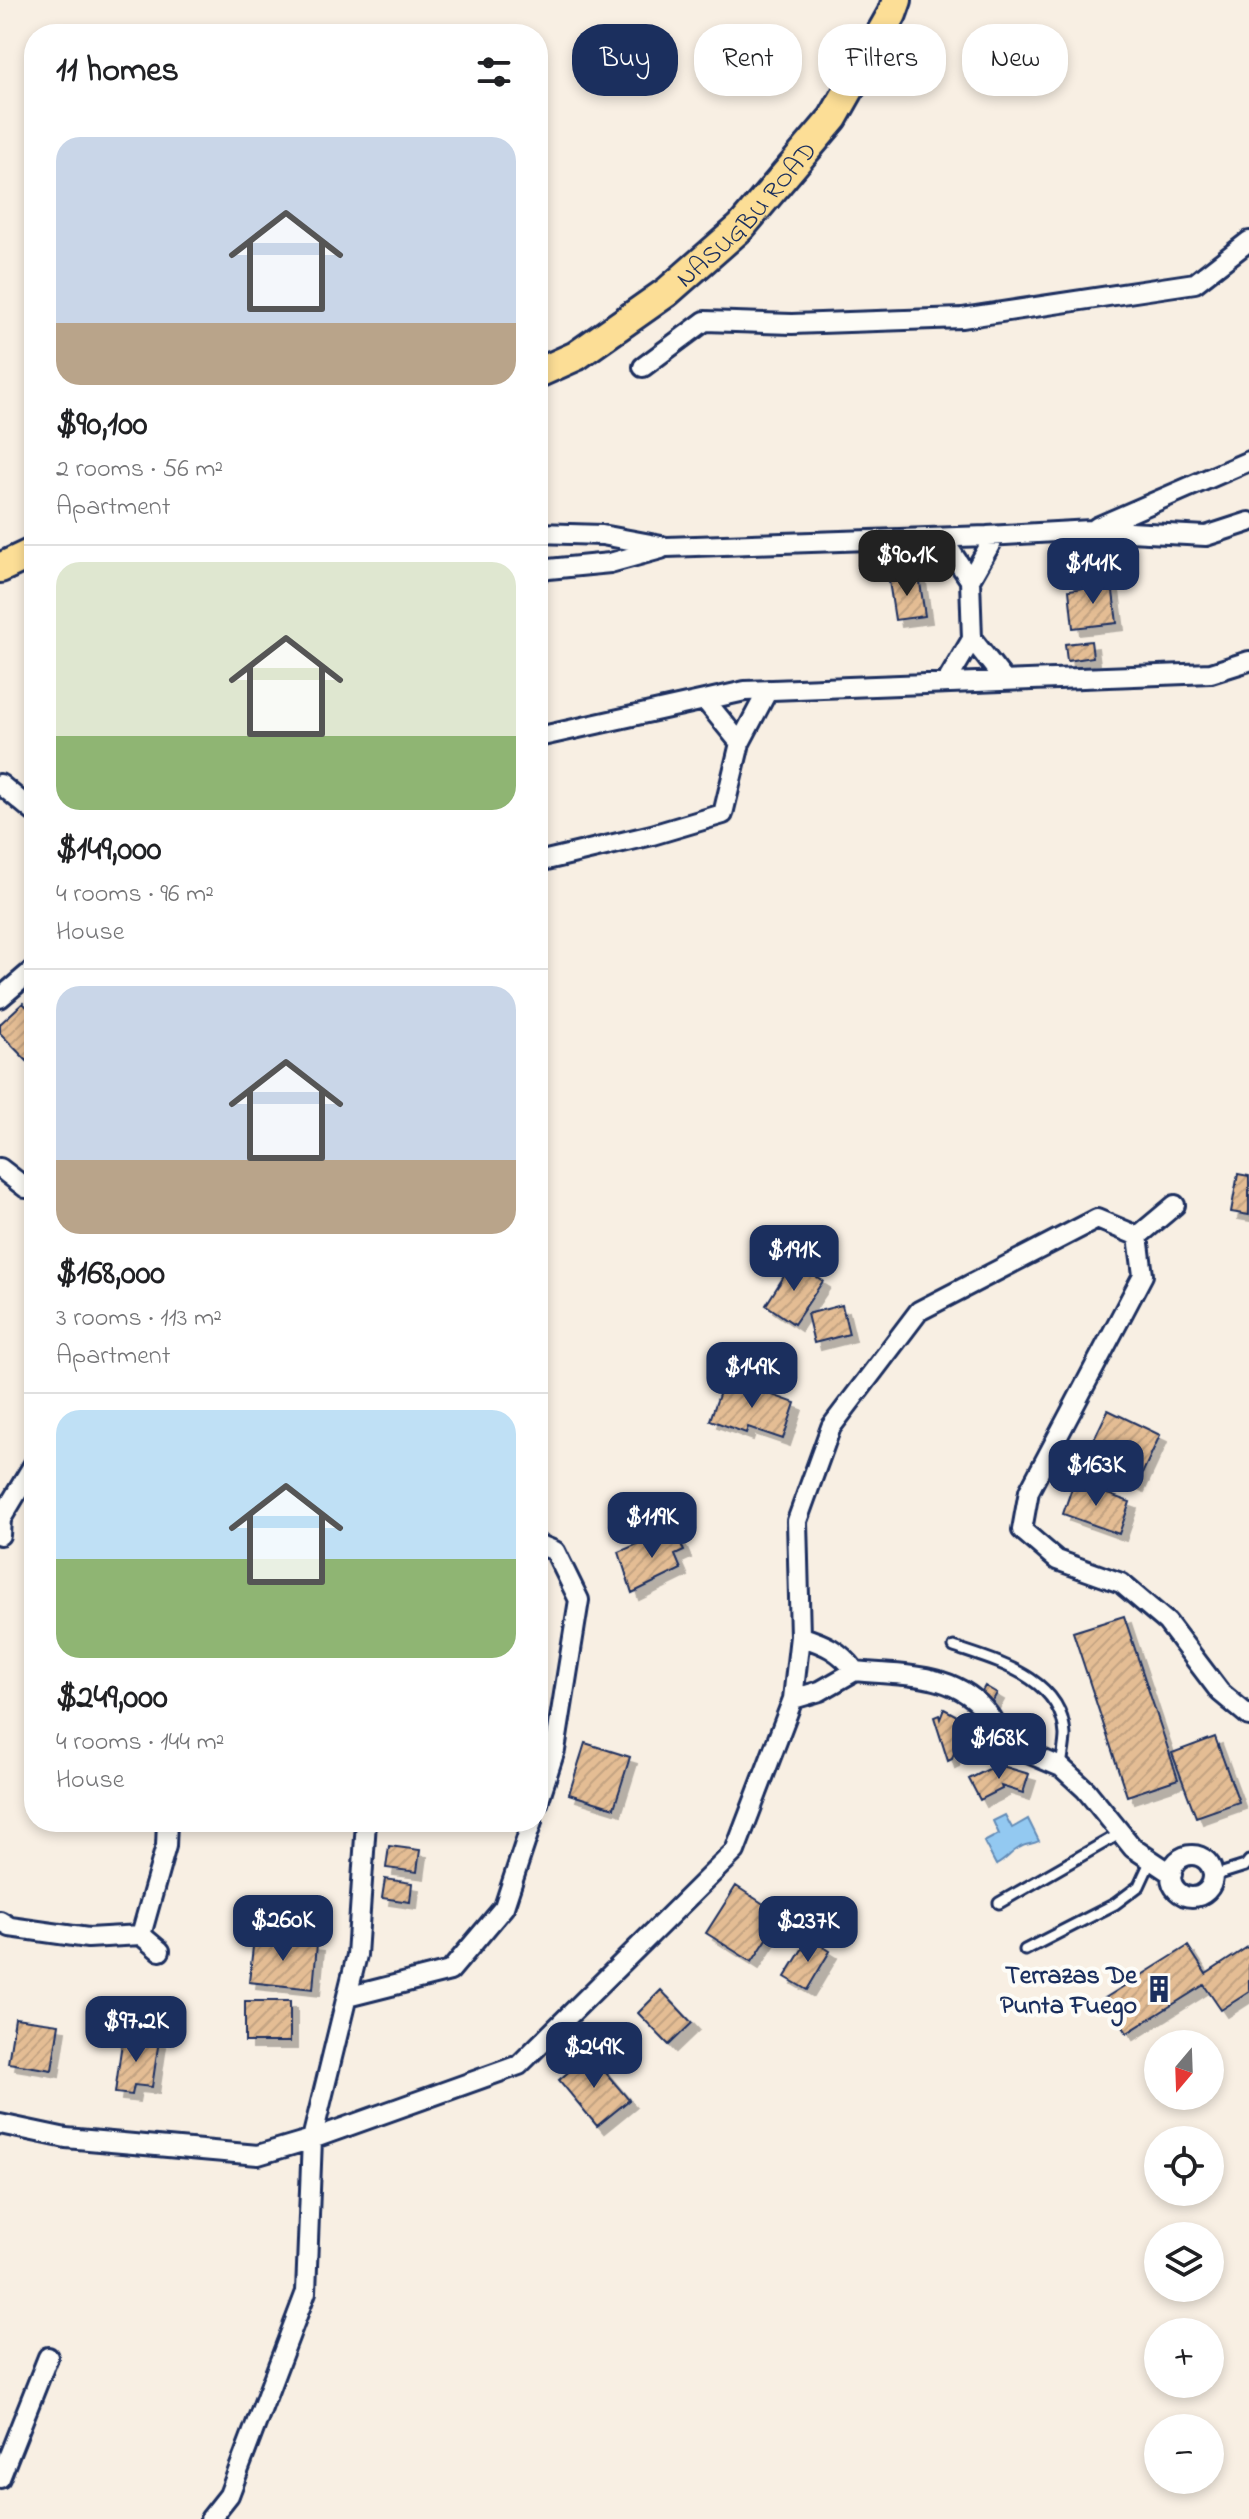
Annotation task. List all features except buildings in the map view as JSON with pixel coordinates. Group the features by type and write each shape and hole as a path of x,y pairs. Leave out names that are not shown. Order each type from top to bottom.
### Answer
{"main road":[{"name":"NASUGBU ROAD","path":"548,369 576,356 667,292 741,227 833,118 897,0"},
{"path":"0,568 24,557"}],"street":[{"path":"643,367 705,321 792,324 978,316 1195,283 1249,241"},
{"path":"1091,530 1249,461"},
{"path":"548,533 602,535 667,547 1091,530 1206,536 1249,522"},
{"path":"946,683 972,639 970,580 995,536"},
{"path":"942,538 970,580"},
{"path":"548,569 610,563 667,547"},
{"path":"972,639 1005,681"},
{"path":"548,735 745,691 1211,673 1249,661"},
{"path":"548,860 652,835 723,814 740,743 768,690"},
{"path":"705,700 740,743"},
{"path":"0,784 24,804"},
{"path":"0,998 24,978"},
{"path":"0,1168 24,1186"},
{"path":"1138,1236 1175,1205"},
{"path":"0,2124 66,2138 258,2155 312,2139 519,2065 735,1851 793,1699 800,1636 797,1521 831,1427 919,1311 1097,1219 1138,1236"},
{"path":"1138,1236 1143,1275 1029,1491 1022,1530 1057,1560 1121,1583 1167,1622 1220,1692 1249,1716"},
{"path":"0,1535 1,1519 24,1481"},
{"path":"548,1548 555,1551 579,1600 555,1750 548,1772"},
{"path":"800,1636 833,1648 844,1656 855,1671"},
{"path":"793,1699 820,1691 855,1671 925,1677 956,1685 989,1714 1004,1743 1061,1767 1086,1790 1133,1848 1172,1874"},
{"path":"141,1935 166,1846 167,1832"},
{"path":"210,2519 229,2495 306,2292 312,2139 357,1955 365,1832"},
{"path":"347,1997 450,1971 504,1907 529,1832"},
{"path":"1191,1856 1206,1861 1213,1876 1206,1892 1194,1897 1177,1891 1172,1874 1176,1863 1191,1856"},
{"path":"0,1921 10,1927 88,1938 141,1935 160,1951"},
{"path":"0,2478 48,2357"}],"lane":[{"path":"954,1647 1006,1665 1043,1687 1059,1710 1065,1735 1061,1767"},
{"path":"999,1903 1121,1833"},
{"path":"1025,1950 1115,1904 1139,1886 1151,1860"},
{"path":"1213,1876 1245,1866 1249,1861"}],"water":[{"path":"1005,1815 1012,1828 1028,1819 1039,1841 1022,1846 996,1865 984,1842 999,1834 993,1821"}],"place":[{"name":"Terrazas De Punta Fuego","path":"1159,1989"}]}
